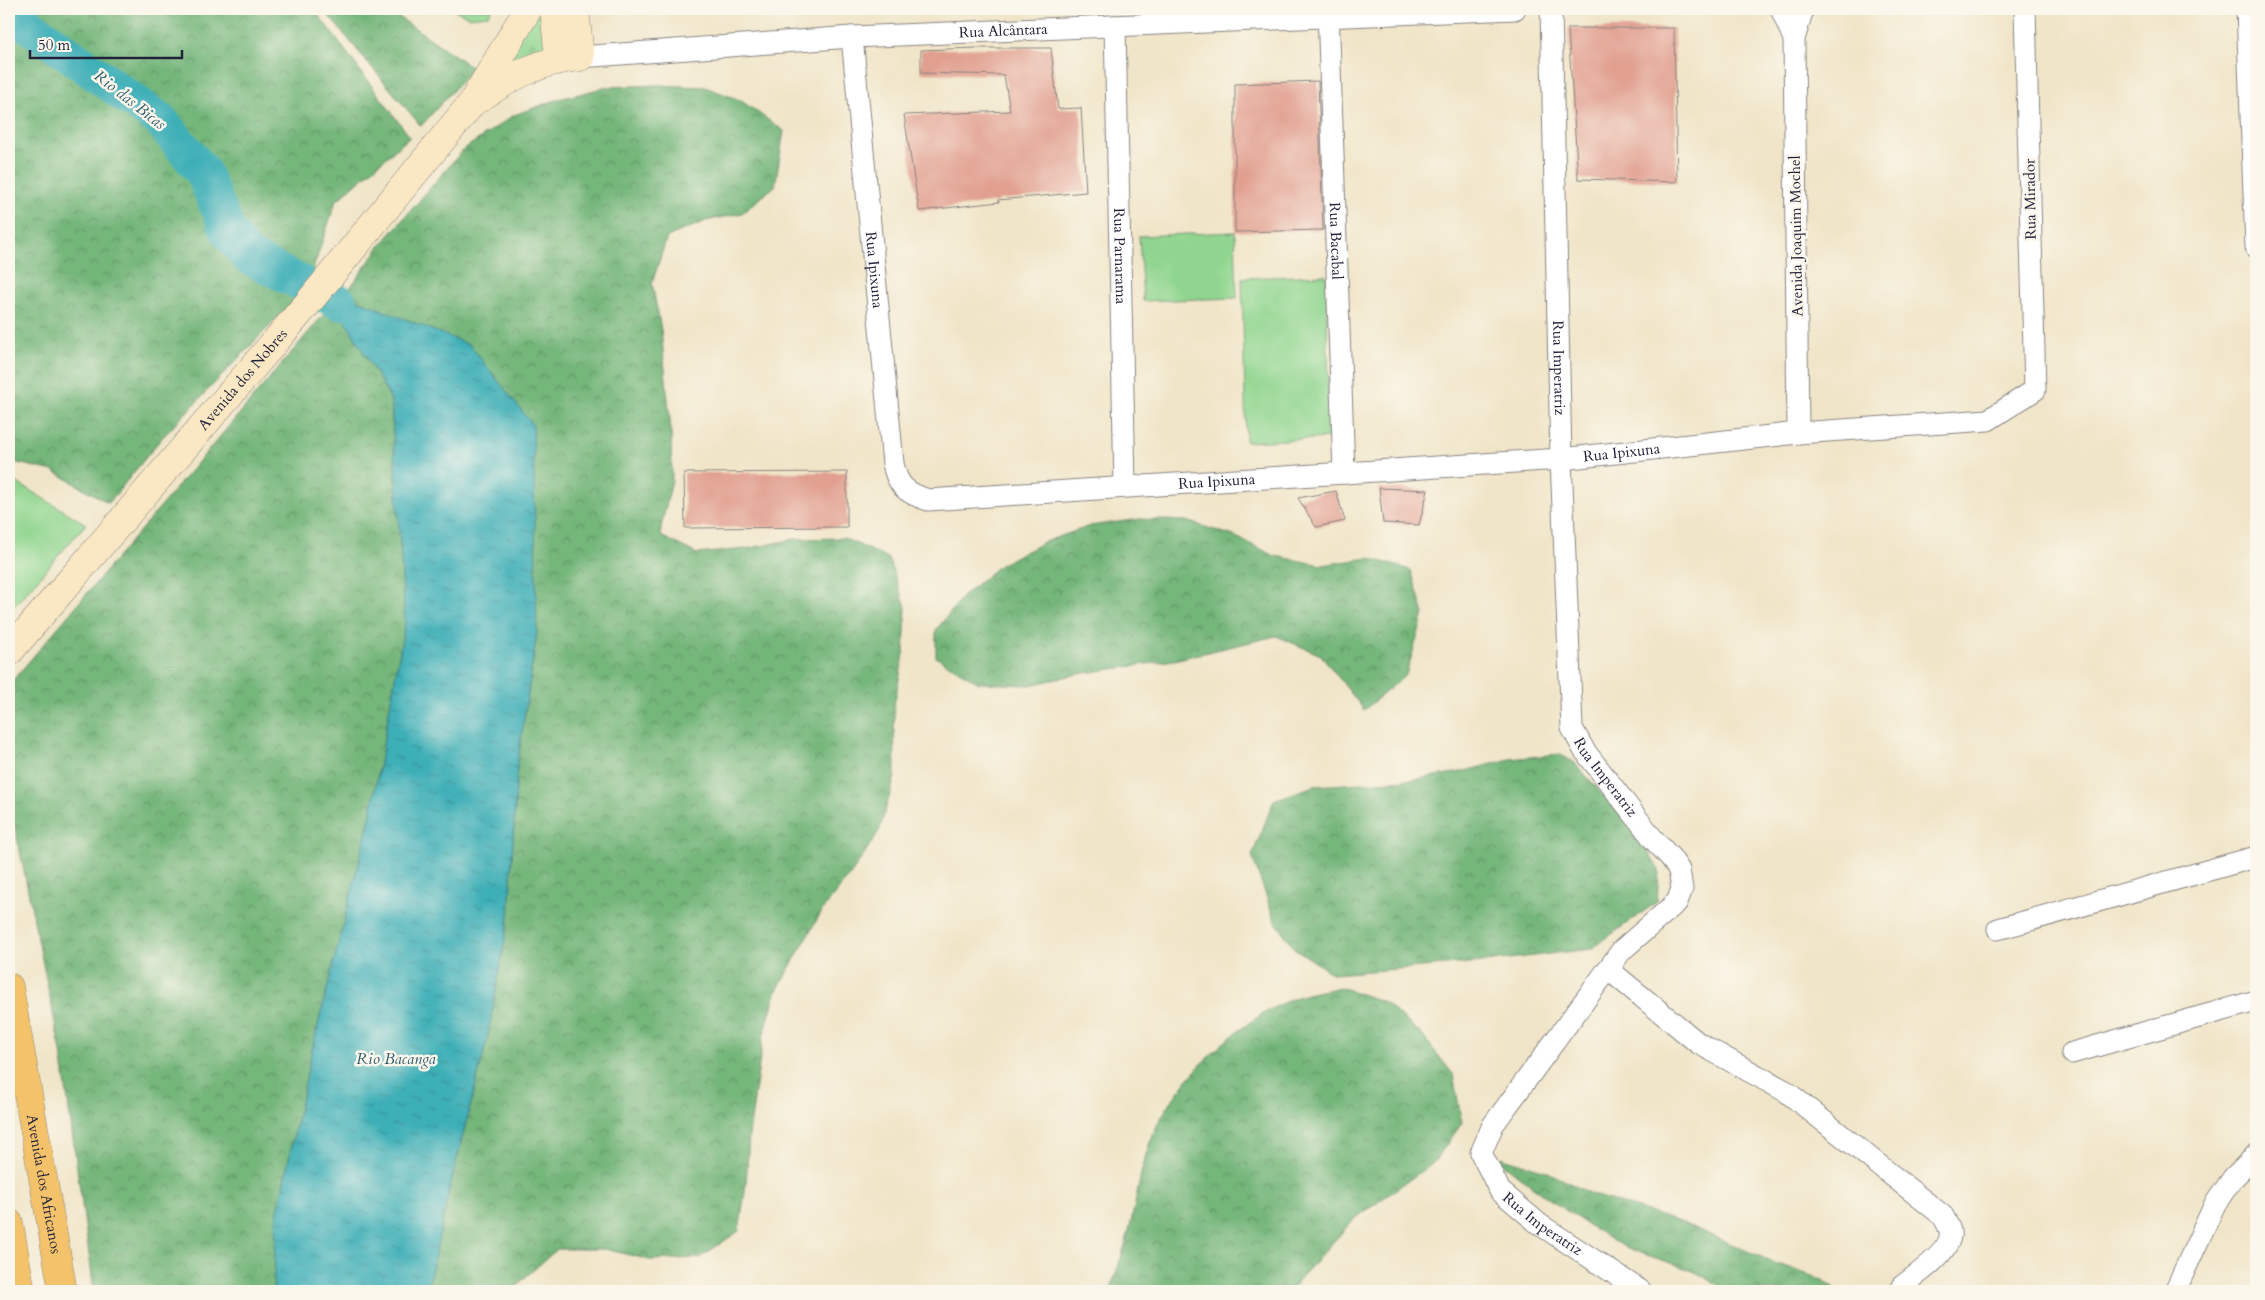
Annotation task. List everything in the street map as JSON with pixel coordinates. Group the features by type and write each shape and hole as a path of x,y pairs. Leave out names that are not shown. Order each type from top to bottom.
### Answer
{"main road":[{"name":"Avenida dos Nobres","path":"9,652 308,303 472,103 528,9"},
{"path":"554,9 570,58"},
{"path":"570,58 575,9"},
{"name":"Avenida dos Nobres","path":"472,103 521,72 570,58"},
{"name":"Avenida dos Africanos","path":"9,988 63,1291"},
{"path":"9,1224 21,1291"}],"street":[{"name":"Rua Alcântara","path":"570,58 852,37 1115,26 1328,13 1515,9"},
{"name":"Rua Imperatriz","path":"1551,9 1561,459 1572,728 1584,750 1654,840 1671,858 1683,882 1677,902 1661,918 1635,938 1608,969 1493,1125 1481,1153 1500,1191 1539,1224 1640,1291"},
{"name":"Avenida Joaquim Mochel","path":"1781,9 1794,39"},
{"name":"Avenida Joaquim Mochel","path":"1798,434 1794,39 1803,9"},
{"name":"Rua Mirador","path":"1988,420 2035,390 2025,9"},
{"path":"2247,9 2256,247"},
{"name":"Rua Bacabal","path":"1328,13 1344,473"},
{"name":"Rua Parnarama","path":"1115,26 1125,486"},
{"name":"Rua Ipixuna","path":"852,37 896,478 903,488 914,496 928,500 1561,459 1798,434 1988,420"},
{"path":"1998,929 2256,857"},
{"path":"1608,969 1698,1043 1787,1092 1942,1216 1950,1231 1949,1243 1943,1252 1902,1286"},
{"path":"2072,1053 2256,1001"},
{"path":"2176,1291 2215,1204 2233,1178 2256,1155"}],"green space":[{"path":"9,9 314,9 410,137 336,201 307,287 160,440 109,503 53,471 9,461"},
{"path":"323,9 387,9 473,68 421,126"},
{"path":"452,9 492,9 488,15 469,17"},
{"path":"532,9 544,9 549,54 501,74"},
{"path":"657,85 705,87 740,100 784,131 775,186 742,213 706,221 667,237 652,283 661,330 671,429 672,481 661,527 661,536 697,554 746,549 795,539 844,538 888,558 906,607 904,654 894,705 895,777 879,831 853,871 823,909 777,990 763,1037 749,1135 746,1185 739,1231 699,1258 650,1260 605,1249 557,1249 520,1282 514,1291 427,1291 449,1190 487,1040 509,917 517,766 537,632 345,295 380,246 464,149 514,115 559,99 607,87"},
{"path":"1235,232 1237,298 1143,301 1139,236"},
{"path":"1326,275 1330,438 1246,442 1242,278"},
{"path":"336,305 391,399 405,623 370,818 314,1041 277,1215 273,1291 94,1291 61,1052 9,798 9,685 324,314"},
{"path":"9,478 86,524 9,612"},
{"path":"1139,519 1186,521 1234,536 1275,556 1322,565 1369,558 1411,570 1424,614 1406,675 1364,710 1321,655 1276,636 1174,660 1078,674 1030,685 979,683 936,657 936,630 963,596 1000,565 1044,542 1090,526"},
{"path":"1559,754 1574,762 1637,834 1659,870 1657,902 1591,949 1484,962 1333,974 1294,948 1275,921 1252,856 1274,800 1314,786 1409,780 1461,772 1510,759"},
{"path":"1340,987 1384,1002 1421,1034 1453,1074 1462,1123 1434,1162 1353,1220 1289,1291 1110,1291 1128,1234 1150,1142 1166,1110 1179,1091 1212,1053 1251,1021 1292,999"},
{"path":"1500,1157 1546,1171 1591,1194 1683,1223 1775,1263 1823,1280 1838,1291 1725,1291 1691,1270 1640,1253 1616,1242 1572,1215 1536,1189 1501,1162"}],"water":[{"name":"Rio Bacanga","path":"345,295 470,345 533,425 537,632 517,766 509,917 487,1040 449,1190 427,1291 273,1291 277,1215 314,1041 370,818 405,623 391,399 336,305"}],"building":[{"path":"1568,28 1674,28 1677,182 1578,179"},
{"path":"1051,48 1058,109 1081,108 1086,192 998,200 999,202 919,211 904,115 1010,111 1004,75 921,73 921,50"},
{"path":"1318,81 1323,230 1235,232 1235,84"},
{"path":"847,472 847,527 685,528 684,473"},
{"path":"1379,488 1428,490 1419,525 1383,523"},
{"path":"1336,491 1345,521 1316,527 1298,498"}],"waterway":[{"name":"Rio das Bicas","path":"9,9 14,15 160,120 203,172 229,233 249,257 339,302"}]}
